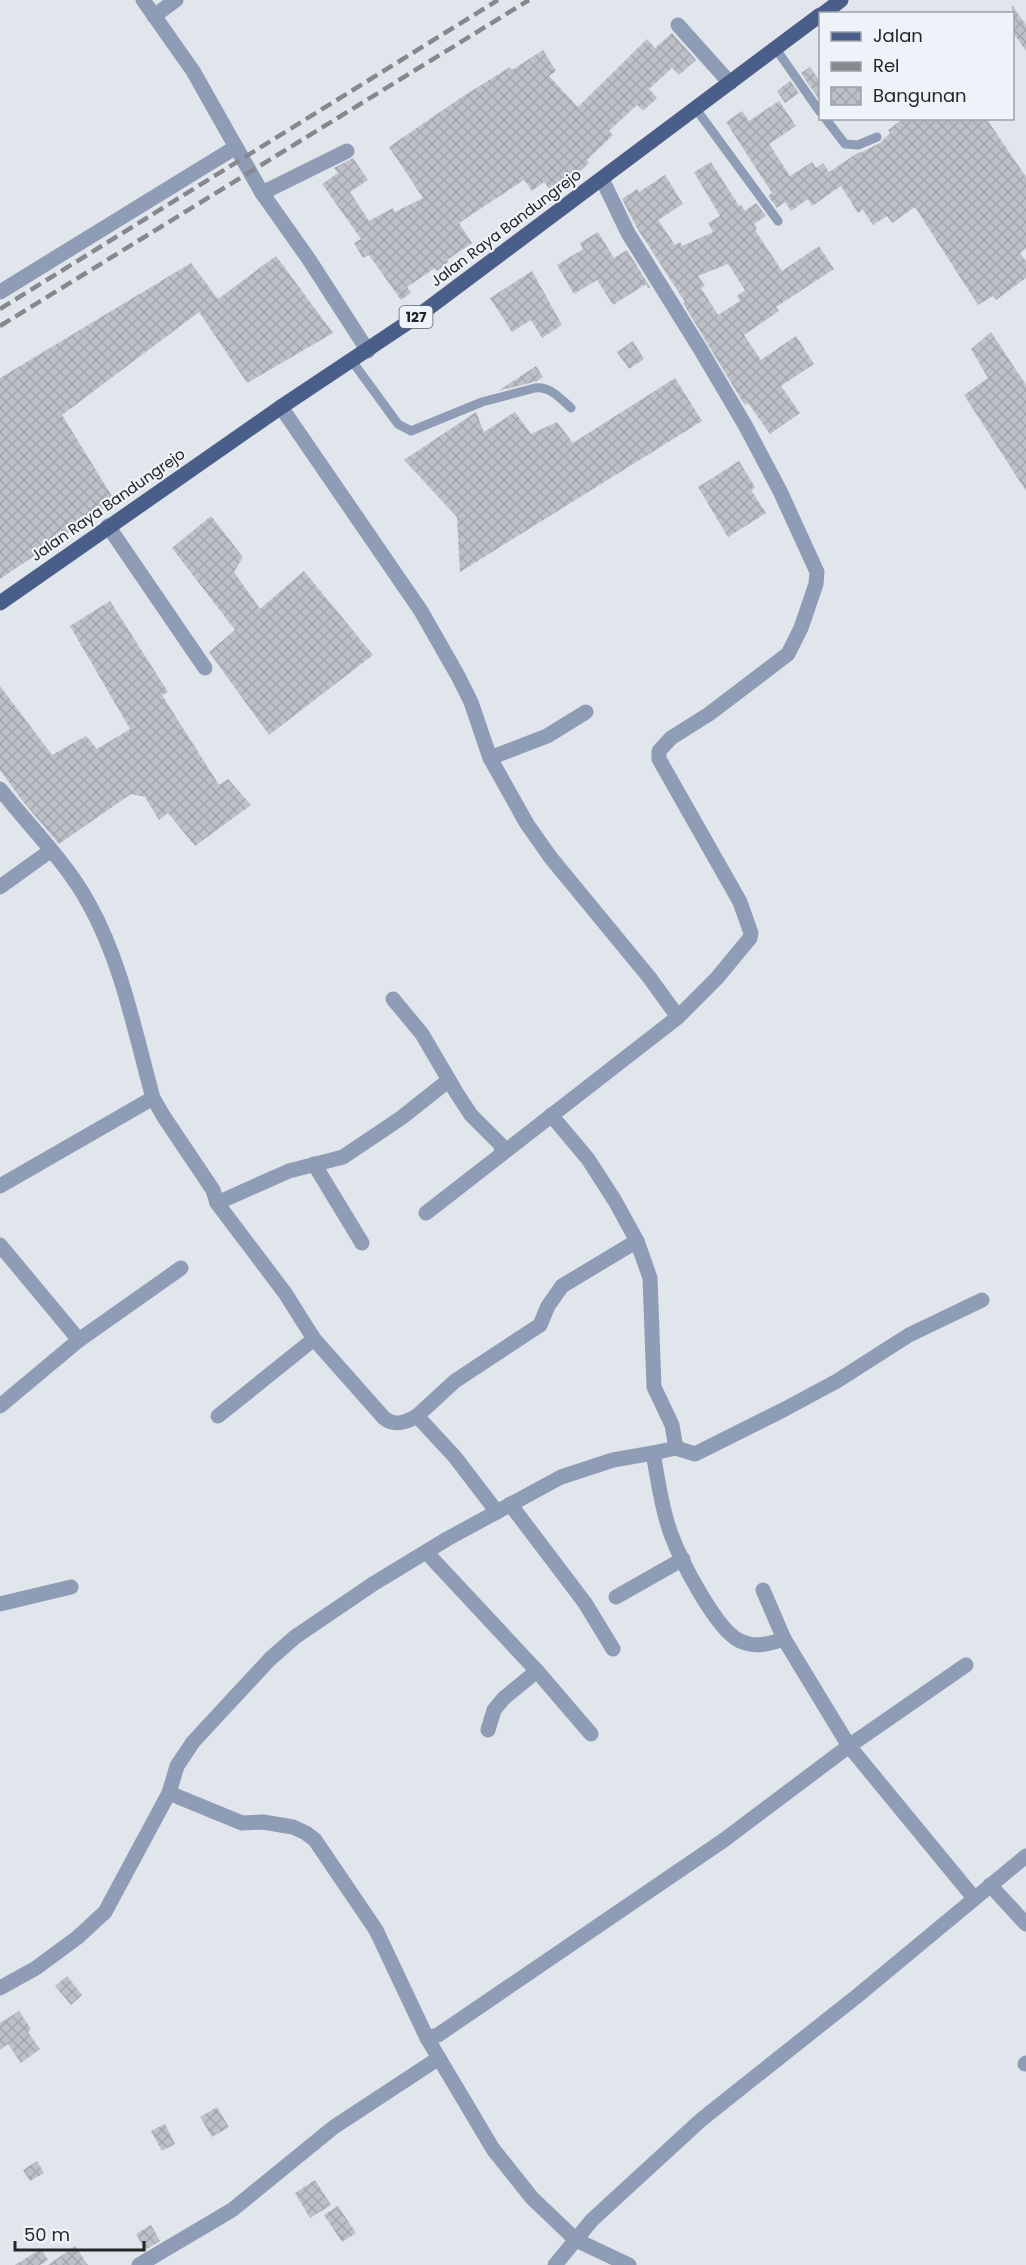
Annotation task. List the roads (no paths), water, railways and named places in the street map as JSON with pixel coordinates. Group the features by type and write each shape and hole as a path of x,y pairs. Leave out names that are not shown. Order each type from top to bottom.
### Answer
{"main road":[{"name":"Jalan Raya Bandungrejo","path":"825,12 841,0"},
{"name":"Jalan Raya Bandungrejo","path":"0,603 281,407 422,313 819,16"}],"street":[{"path":"143,0 193,71 262,193 308,258 368,351"},
{"path":"154,16 176,0"},
{"path":"678,25 730,83"},
{"path":"0,292 236,147"},
{"path":"262,193 347,151"},
{"path":"426,1213 678,1017 717,978 743,946 751,933 740,902 659,759 659,751 671,738 709,714 788,654 801,628 816,584 816,572 780,491 699,346 628,233 602,179"},
{"path":"281,407 421,611 471,702 490,758 527,824 551,858 649,977 678,1017"},
{"path":"108,526 205,668"},
{"path":"490,758 547,736 586,712"},
{"path":"0,789 88,902 102,929 115,961 153,1098 164,1118 213,1190 217,1203 285,1293 314,1339 390,1423 409,1421 417,1416 455,1381 540,1325 562,1286 637,1241"},
{"path":"0,887 50,851"},
{"path":"393,999 422,1034 471,1115 501,1146 502,1153"},
{"path":"217,1203 289,1171 343,1157 401,1118 449,1080"},
{"path":"0,1186 153,1098"},
{"path":"551,1115 588,1159 637,1241 650,1278 654,1386 672,1425 676,1448"},
{"path":"314,1164 362,1243"},
{"path":"0,1245 79,1340"},
{"path":"0,1406 79,1340 181,1268"},
{"path":"0,1988 36,1968 105,1912 169,1793 177,1766 193,1742 270,1659 316,1622 426,1552 561,1477 613,1460 676,1448 694,1454 722,1442 837,1381 909,1335 982,1300"},
{"path":"218,1416 314,1339"},
{"path":"417,1416 504,1508 585,1603 613,1649"},
{"path":"653,1453 671,1533 708,1605 724,1628 738,1640 759,1646 784,1639"},
{"path":"426,1552 537,1671 591,1734"},
{"path":"616,1597 683,1559"},
{"path":"0,1604 71,1587"},
{"path":"763,1590 784,1639 849,1746 974,1898"},
{"path":"427,2038 438,2035 508,1989 705,1853 849,1746 966,1665"},
{"path":"488,1730 494,1710 504,1698 537,1671"},
{"path":"169,1793 242,1823 281,1823 306,1833 315,1840 376,1930 427,2038 493,2149 532,2198 576,2240 629,2265"},
{"path":"555,2265 592,2220 702,2119 857,1996 1026,1857"},
{"path":"990,1885 1026,1924"},
{"path":"139,2265 232,2210 334,2127 439,2058"}],"lane":[{"path":"776,49 819,111"},
{"path":"696,109 778,221"},
{"path":"826,120 845,144 858,145 877,137"},
{"path":"352,361 398,424 411,431 490,399 535,388 548,389 571,408"}],"railway":[{"path":"0,309 498,0"},
{"path":"0,326 529,0"}]}
